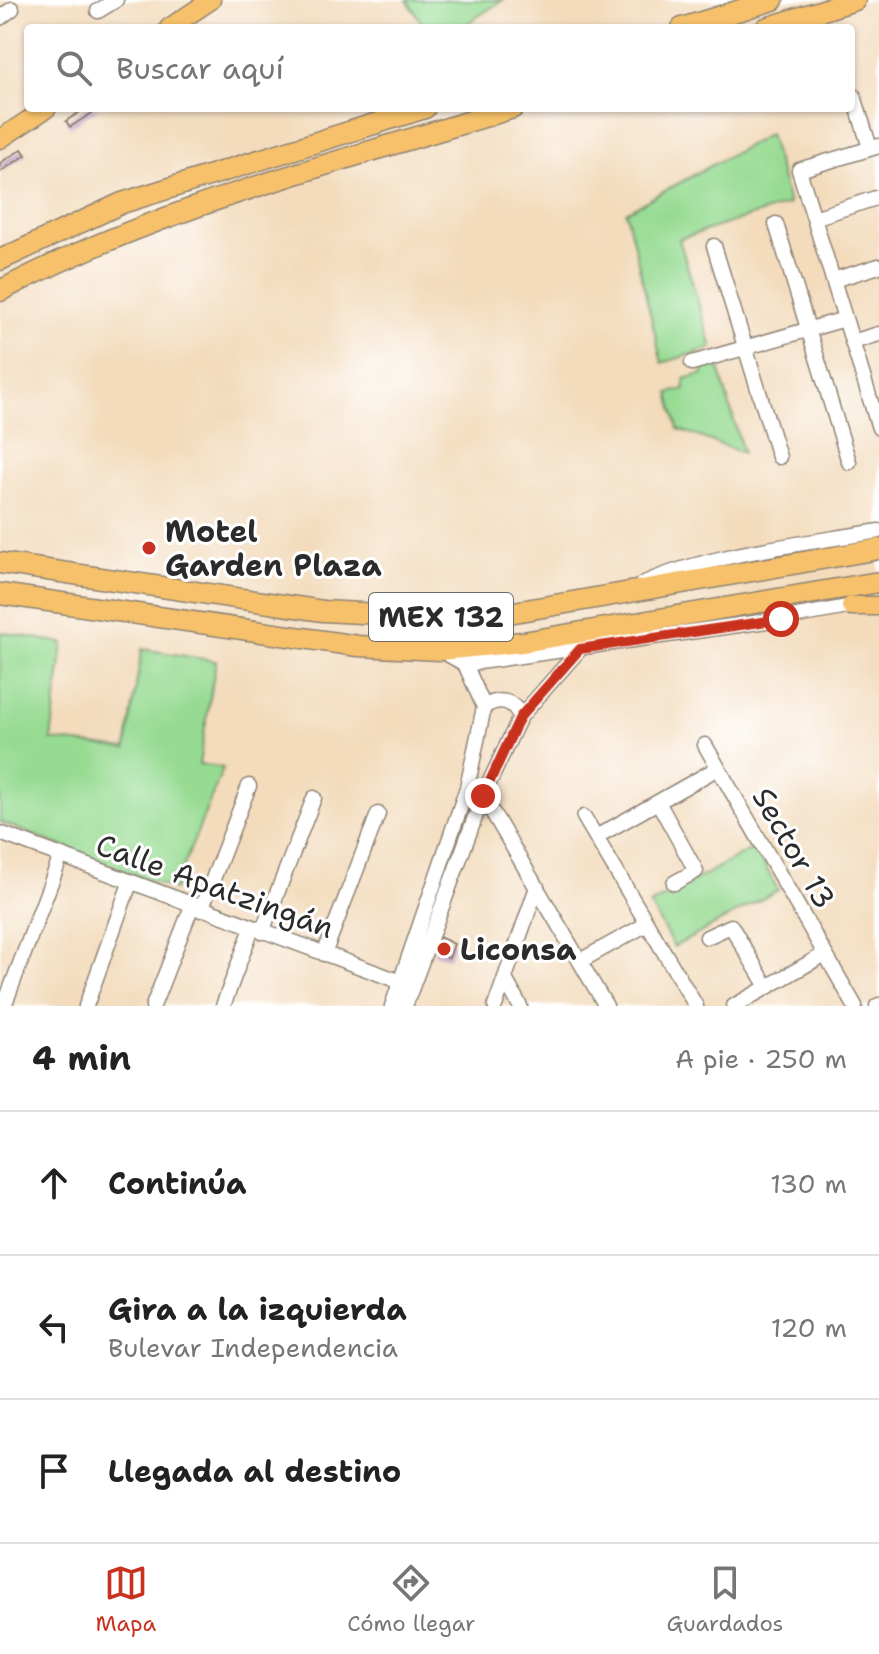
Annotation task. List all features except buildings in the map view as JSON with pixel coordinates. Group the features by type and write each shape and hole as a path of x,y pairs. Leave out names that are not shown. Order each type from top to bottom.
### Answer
{"highway":[{"path":"695,24 773,0"},
{"path":"779,24 855,0"},
{"path":"0,260 122,203 412,112"},
{"path":"0,291 96,243 222,198 500,112"},
{"name":"MEX 132","path":"0,563 323,611 474,619 879,549"},
{"name":"MEX 132","path":"0,594 358,646 440,650 523,642 879,582"},
{"path":"0,603 29,599"}],"main road":[{"path":"175,24 210,0"},
{"path":"0,139 41,112"},
{"path":"851,606 879,604"}],"street":[{"path":"98,11 116,0"},
{"path":"0,18 12,9"},
{"path":"855,98 875,147 799,170 852,342 875,403 879,428"},
{"path":"814,218 879,197"},
{"path":"776,224 849,462"},
{"path":"714,246 779,457"},
{"path":"833,280 879,266"},
{"path":"692,363 845,319"},
{"path":"852,342 879,334"},
{"path":"614,597 662,575 764,551 879,531"},
{"path":"440,650 465,664 851,606"},
{"path":"392,1006 406,984 483,796 520,717 580,649"},
{"path":"405,1006 406,984 467,788 484,707 465,664"},
{"path":"484,707 493,701 507,701 517,708 520,717"},
{"name":"Sector 13","path":"705,745 855,1006"},
{"name":"Sector 13","path":"596,837 718,768"},
{"path":"153,1006 249,786"},
{"path":"483,796 606,1006"},
{"path":"223,1006 314,798"},
{"path":"658,802 696,871 674,883"},
{"path":"324,954 378,814"},
{"path":"584,817 696,1006"},
{"name":"Calle Apatzingán","path":"0,833 406,984"},
{"path":"4,1006 61,856"},
{"path":"86,1006 130,883"},
{"path":"495,1006 537,887"},
{"path":"580,961 647,924"},
{"path":"707,937 731,926 767,987"},
{"name":"Sector 13","path":"734,1006 825,954"},
{"path":"505,979 520,1006"}],"green space":[{"path":"407,0 503,0 466,24 422,24"},
{"path":"769,134 789,204 679,239 712,348 662,363 626,212"},
{"path":"718,364 743,453 678,429 669,393 685,389 684,379 703,374 703,369"},
{"path":"0,632 63,643 51,740 126,749 142,649 216,661 199,764 223,768 174,890 0,822"},
{"path":"755,847 778,890 674,947 650,905"}],"place":[{"name":"Motel Garden Plaza","path":"149,548"},
{"name":"Liconsa","path":"444,949"}],"route":[{"path":"483,796 520,717 580,649 781,619"}]}
